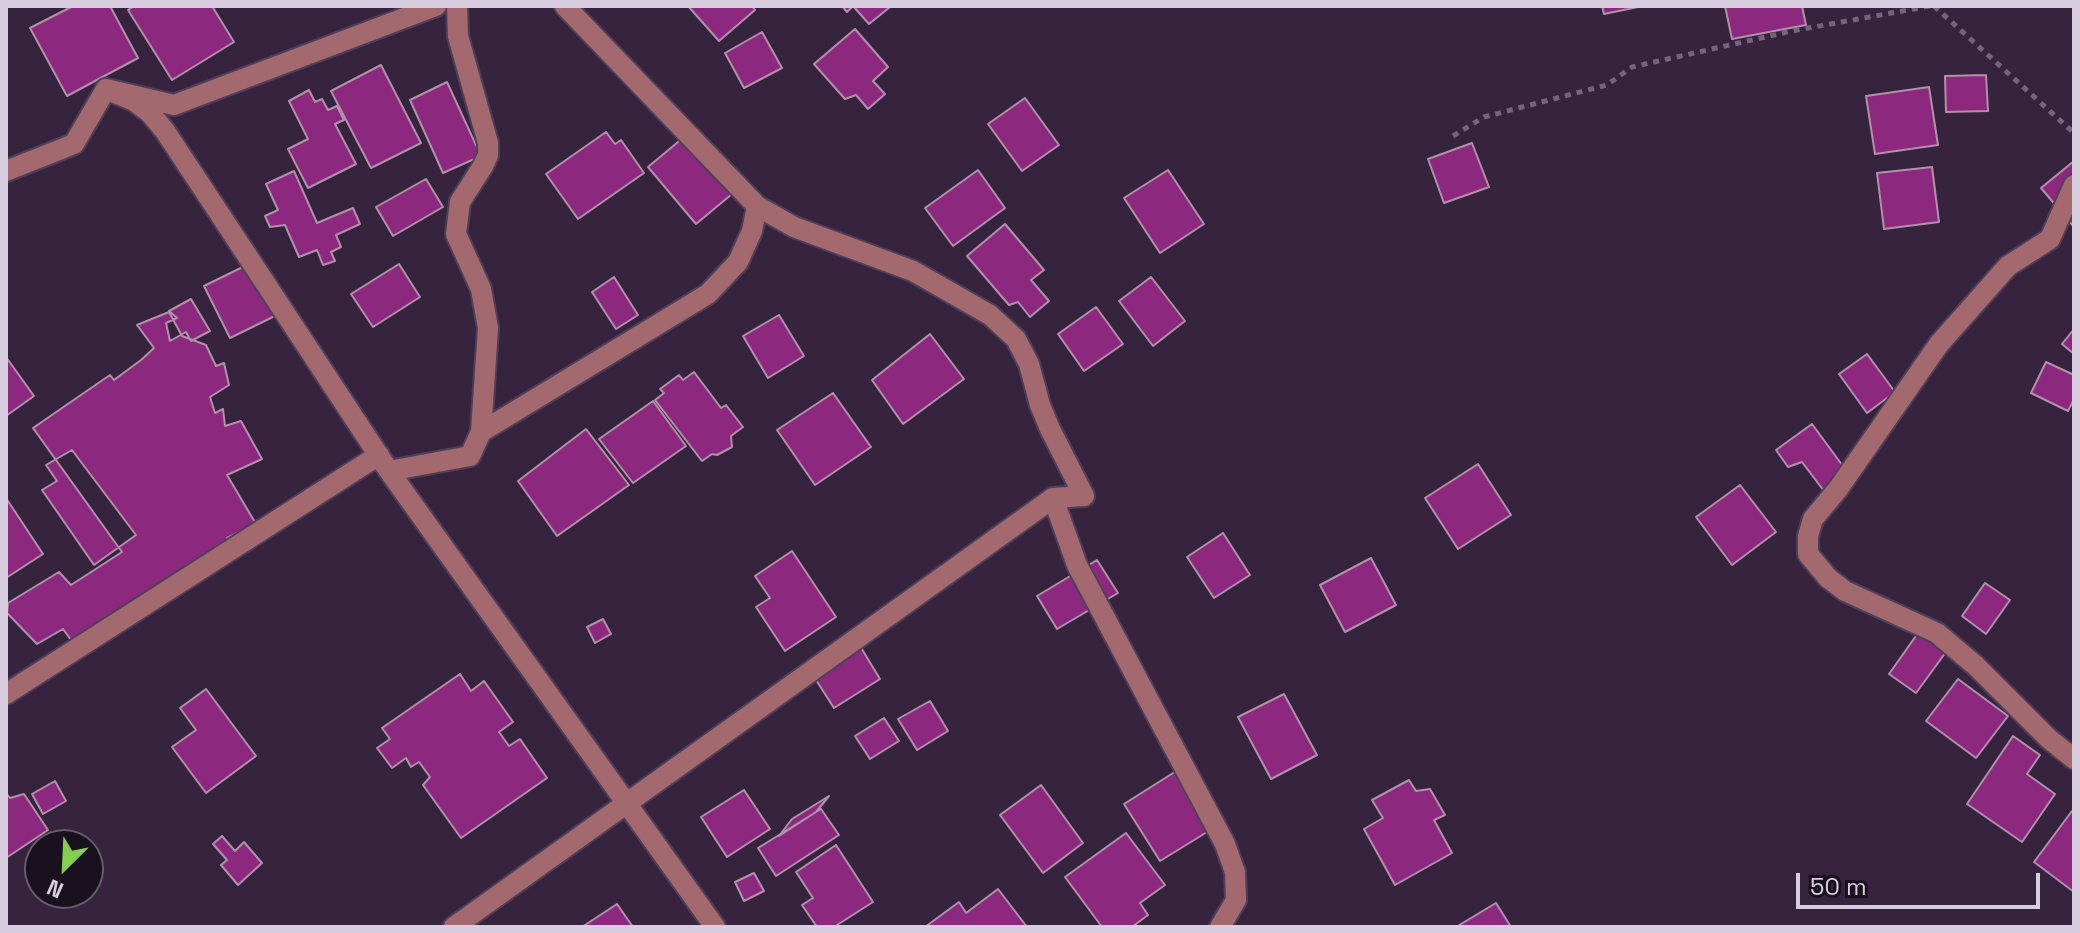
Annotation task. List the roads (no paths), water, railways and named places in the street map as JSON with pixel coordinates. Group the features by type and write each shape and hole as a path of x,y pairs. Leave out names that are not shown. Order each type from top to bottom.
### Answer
{"street":[{"path":"106,89 174,105 436,6"},
{"path":"6,694 384,463 470,456 481,432 488,328 481,289 456,234 460,202 483,166 488,155 488,143 458,36 457,6"},
{"path":"454,927 1053,498 1084,496 1050,429 1029,364 1016,339 990,315 913,271 794,227 757,206 565,6"},
{"path":"6,171 74,144 106,89"},
{"path":"106,89 134,101 150,113 165,131 384,463 715,927"},
{"path":"2074,185 2050,239 2008,266 1939,344 1838,489 1813,519 1808,536 1808,554 1828,578 1860,600 1937,633 2074,759"},
{"path":"481,432 708,294 738,262 752,231 757,206"},
{"path":"1053,498 1077,565 1225,844 1235,872 1236,900 1220,927"}]}
